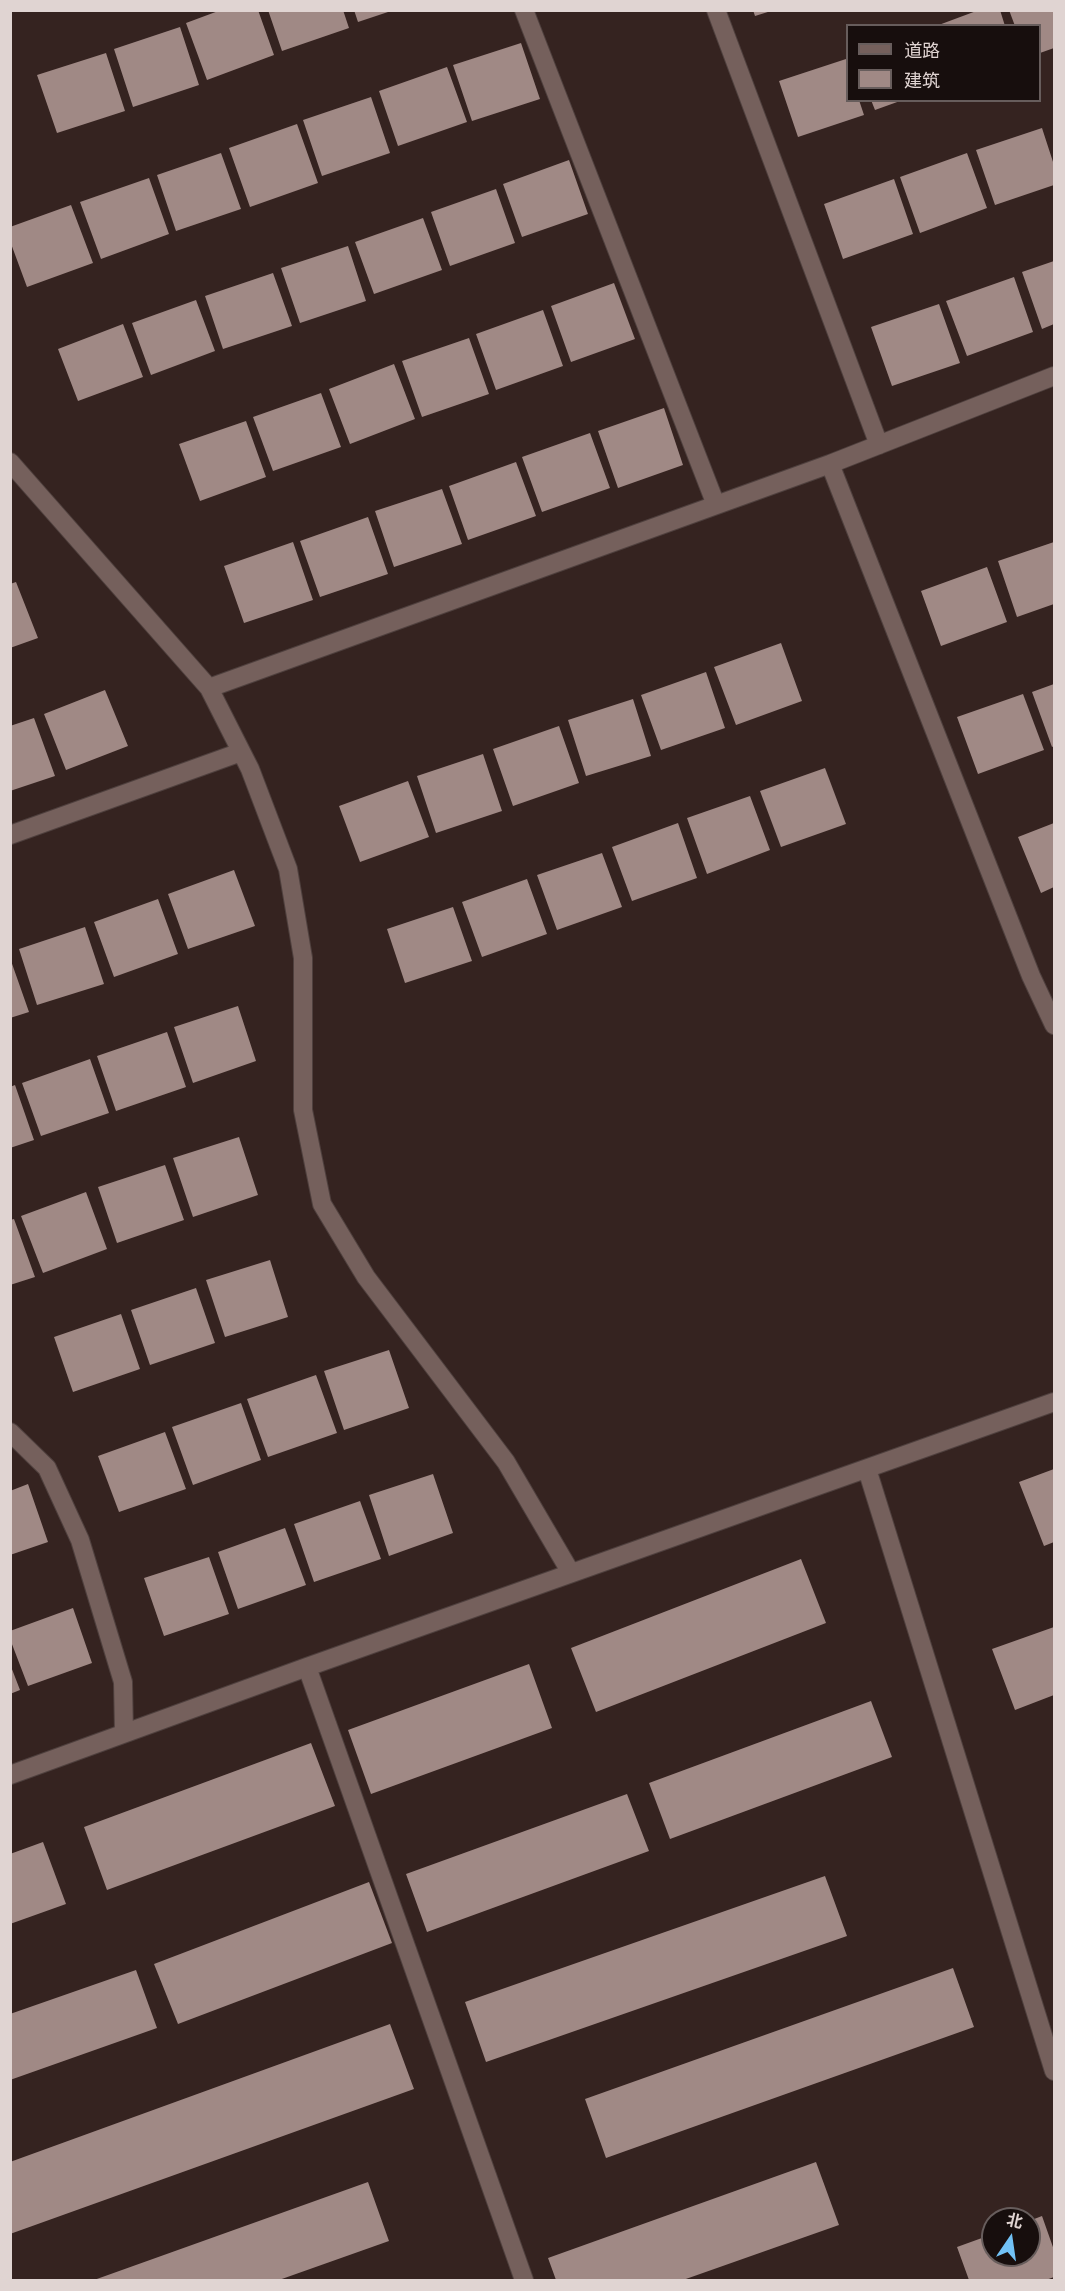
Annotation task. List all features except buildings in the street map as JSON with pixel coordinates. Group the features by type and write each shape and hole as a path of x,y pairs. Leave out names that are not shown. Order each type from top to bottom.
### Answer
{"street":[{"path":"524,10 716,505"},
{"path":"716,10 879,445"},
{"path":"208,688 830,464 1054,376"},
{"path":"10,462 208,688 250,769 288,869 303,958 303,1110 322,1204 366,1277 506,1461 571,1573"},
{"path":"830,464 1031,976 1054,1025"},
{"path":"10,835 241,752"},
{"path":"10,1775 1054,1402"},
{"path":"10,1432 47,1468 80,1540 123,1682 124,1733"},
{"path":"867,1469 1054,2071"},
{"path":"307,1667 524,2280"}]}
